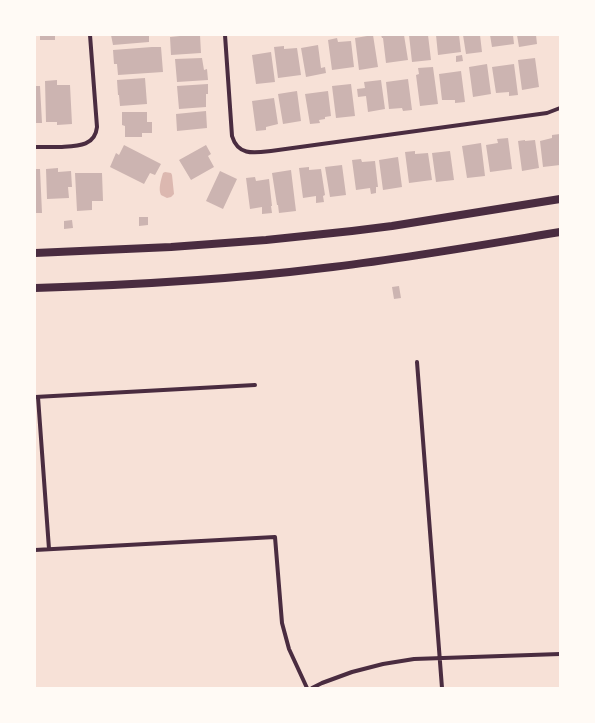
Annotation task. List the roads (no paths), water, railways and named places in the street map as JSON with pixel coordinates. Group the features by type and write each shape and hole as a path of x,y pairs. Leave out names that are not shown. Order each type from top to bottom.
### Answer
{"main road":[{"path":"35,253 171,247 337,233 392,226 560,199"},
{"path":"35,288 155,284 324,268 405,257 560,232"}],"street":[{"path":"35,147 78,146 92,140 96,134 97,126 90,35"},
{"path":"225,35 232,136 236,144 241,149 249,152 270,151 547,113 560,108"},
{"path":"417,362 442,688"},
{"path":"49,549 37,397 255,385"},
{"path":"35,550 275,537 282,623 289,649 307,688"},
{"path":"312,688 352,672 382,664 414,659 560,654"}]}
